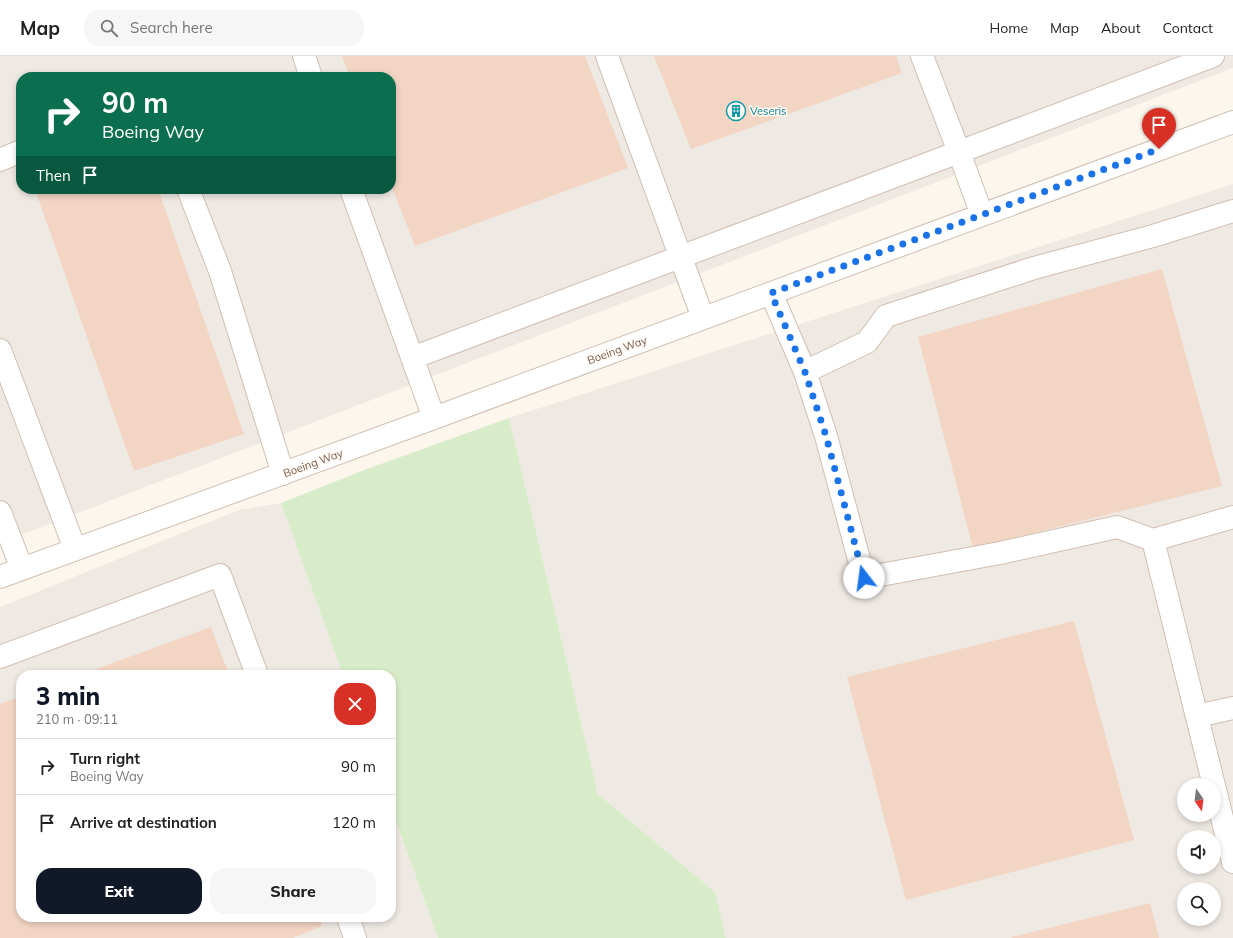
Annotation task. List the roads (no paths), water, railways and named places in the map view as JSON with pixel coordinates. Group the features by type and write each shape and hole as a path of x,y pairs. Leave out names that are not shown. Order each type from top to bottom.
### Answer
{"street":[{"path":"304,56 309,72"},
{"path":"607,56 703,318"},
{"path":"922,56 982,215"},
{"path":"412,358 681,258 1213,56"},
{"name":"Boeing Way","path":"0,577 283,474 1233,122"},
{"path":"0,160 16,153"},
{"path":"190,194 220,271 283,474"},
{"path":"354,194 434,418"},
{"path":"805,372 867,342 886,316 1034,268 1153,236 1233,211"},
{"path":"771,293 805,372 826,436 864,578 1000,553 1117,527 1154,540 1233,517"},
{"path":"0,350 75,550"},
{"path":"0,512 22,569"},
{"path":"1154,540 1233,862"},
{"path":"1,652 220,575 255,670"},
{"path":"1197,716 1233,708"},
{"path":"350,922 356,938"}],"place":[{"name":"Veseris","path":"736,111"}]}
